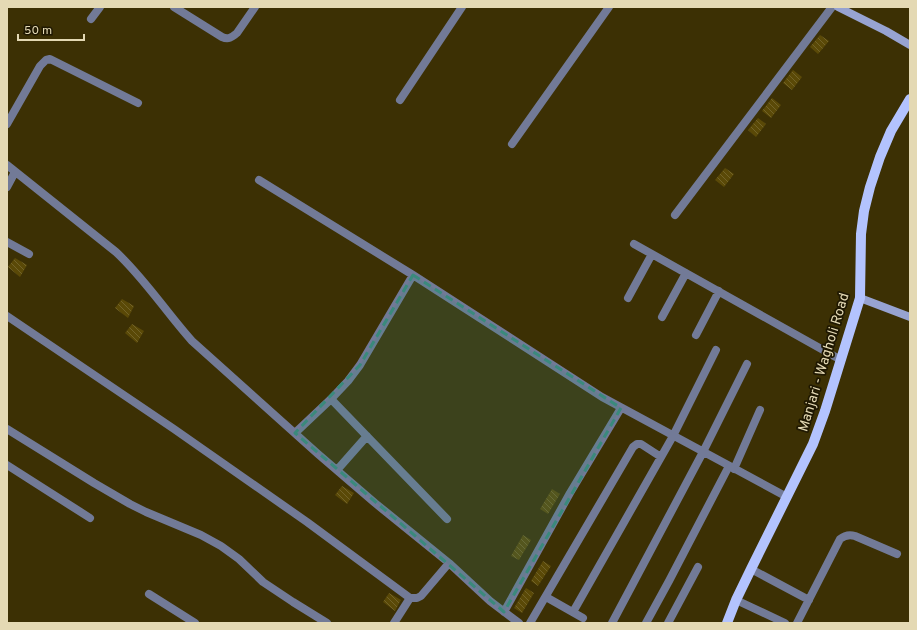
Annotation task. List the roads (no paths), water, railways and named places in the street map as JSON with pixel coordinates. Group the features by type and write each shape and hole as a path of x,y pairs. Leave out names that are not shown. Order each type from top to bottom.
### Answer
{"main road":[{"name":"Manjari - Wagholi Road","path":"727,623 736,600 813,444 825,411 860,298 861,234 864,211 870,187 891,131 910,99"}],"street":[{"path":"91,19 100,7"},
{"path":"174,7 222,37 228,39 237,33 255,7"},
{"path":"400,100 462,7"},
{"path":"512,144 609,7"},
{"path":"675,215 832,7"},
{"path":"838,7 910,45"},
{"path":"7,124 40,66 46,60 50,59 138,103"},
{"path":"7,165 110,247 125,261 143,280 192,341 396,521 448,563 490,601 519,623"},
{"path":"7,187 15,172"},
{"path":"259,180 413,275 602,397 787,497"},
{"path":"8,244 29,254"},
{"path":"634,244 841,360"},
{"path":"628,298 652,254"},
{"path":"662,317 686,273"},
{"path":"295,433 331,399 348,381 360,365 413,275"},
{"path":"696,335 719,291"},
{"path":"860,298 910,317"},
{"path":"7,316 174,429 307,522 410,598 421,596 448,563"},
{"path":"573,612 673,436 716,350"},
{"path":"612,623 747,364"},
{"path":"331,399 447,519"},
{"path":"504,612 570,493 621,408"},
{"path":"646,623 731,468 760,410"},
{"path":"7,428 130,504 221,546 239,559 263,582 327,623"},
{"path":"338,470 367,436"},
{"path":"530,623 633,447 637,444 641,444 661,457"},
{"path":"7,465 90,518"},
{"path":"797,623 840,539 843,536 855,536 897,554"},
{"path":"668,623 698,567"},
{"path":"751,569 809,600"},
{"path":"149,594 195,623"},
{"path":"546,597 583,618"},
{"path":"394,623 410,598"},
{"path":"736,600 785,623"}]}
